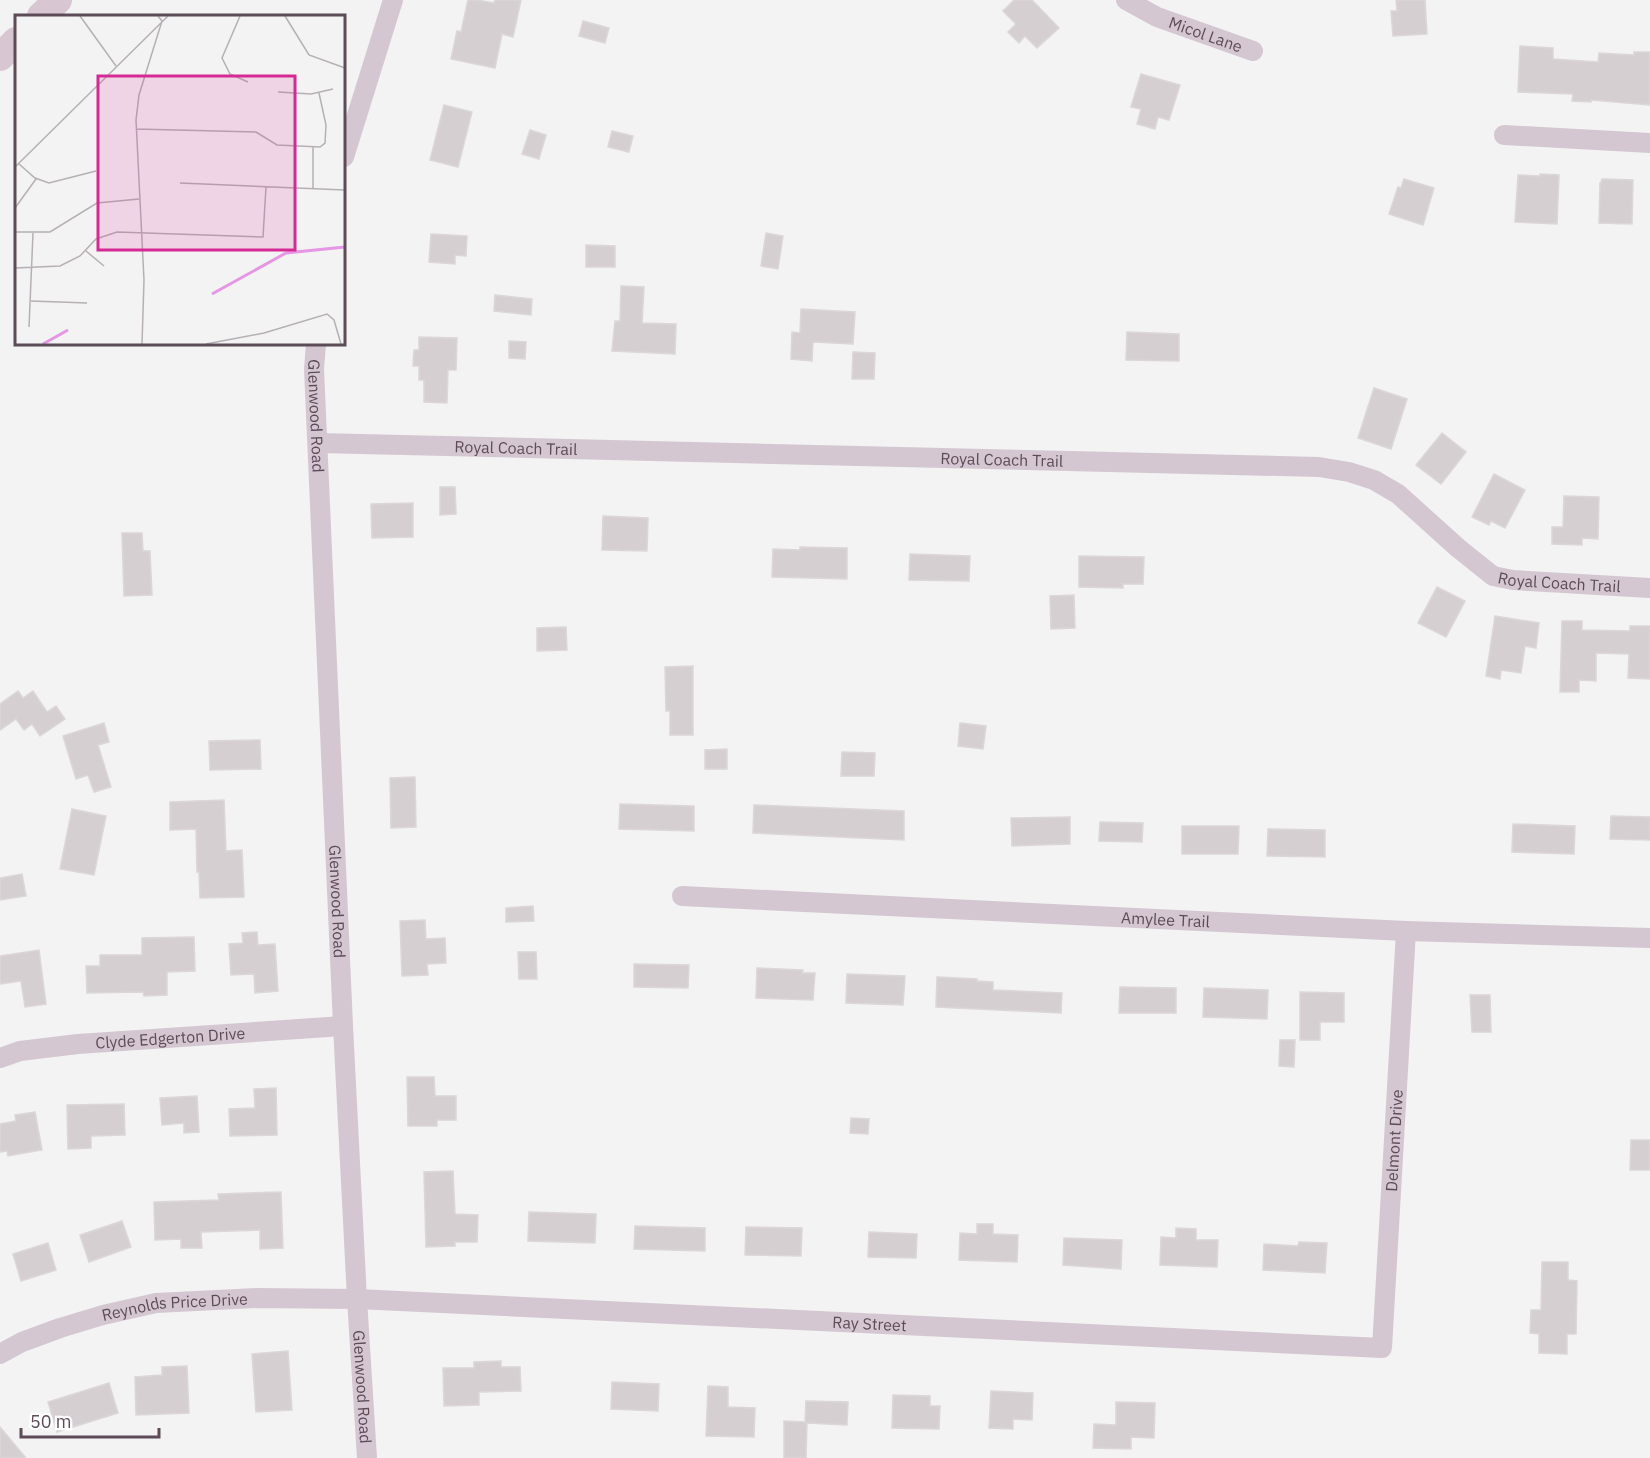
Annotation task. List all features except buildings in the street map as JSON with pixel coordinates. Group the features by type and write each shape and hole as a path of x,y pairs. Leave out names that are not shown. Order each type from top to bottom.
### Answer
{"main road":[{"path":"42,15 58,0"},
{"path":"0,57 15,42"}],"street":[{"path":"345,154 393,0"},
{"name":"Micol Lane","path":"1126,0 1157,17 1253,51"},
{"path":"1504,135 1650,143"},
{"name":"Glenwood Road","path":"316,345 314,369 343,1026 367,1458"},
{"name":"Royal Coach Trail","path":"318,443 1319,467 1349,472 1374,480 1398,494 1492,576 1513,580 1650,588"},
{"name":"Amylee Trail","path":"682,896 1406,931 1650,938"},
{"name":"Delmont Drive","path":"1382,1348 1406,931"},
{"name":"Clyde Edgerton Drive","path":"0,1058 20,1051 78,1044 343,1026"},
{"name":"Reynolds Price Drive","path":"0,1354 22,1342 60,1328 156,1303 257,1298 357,1299"},
{"name":"Ray Street","path":"357,1299 1382,1348"}]}
